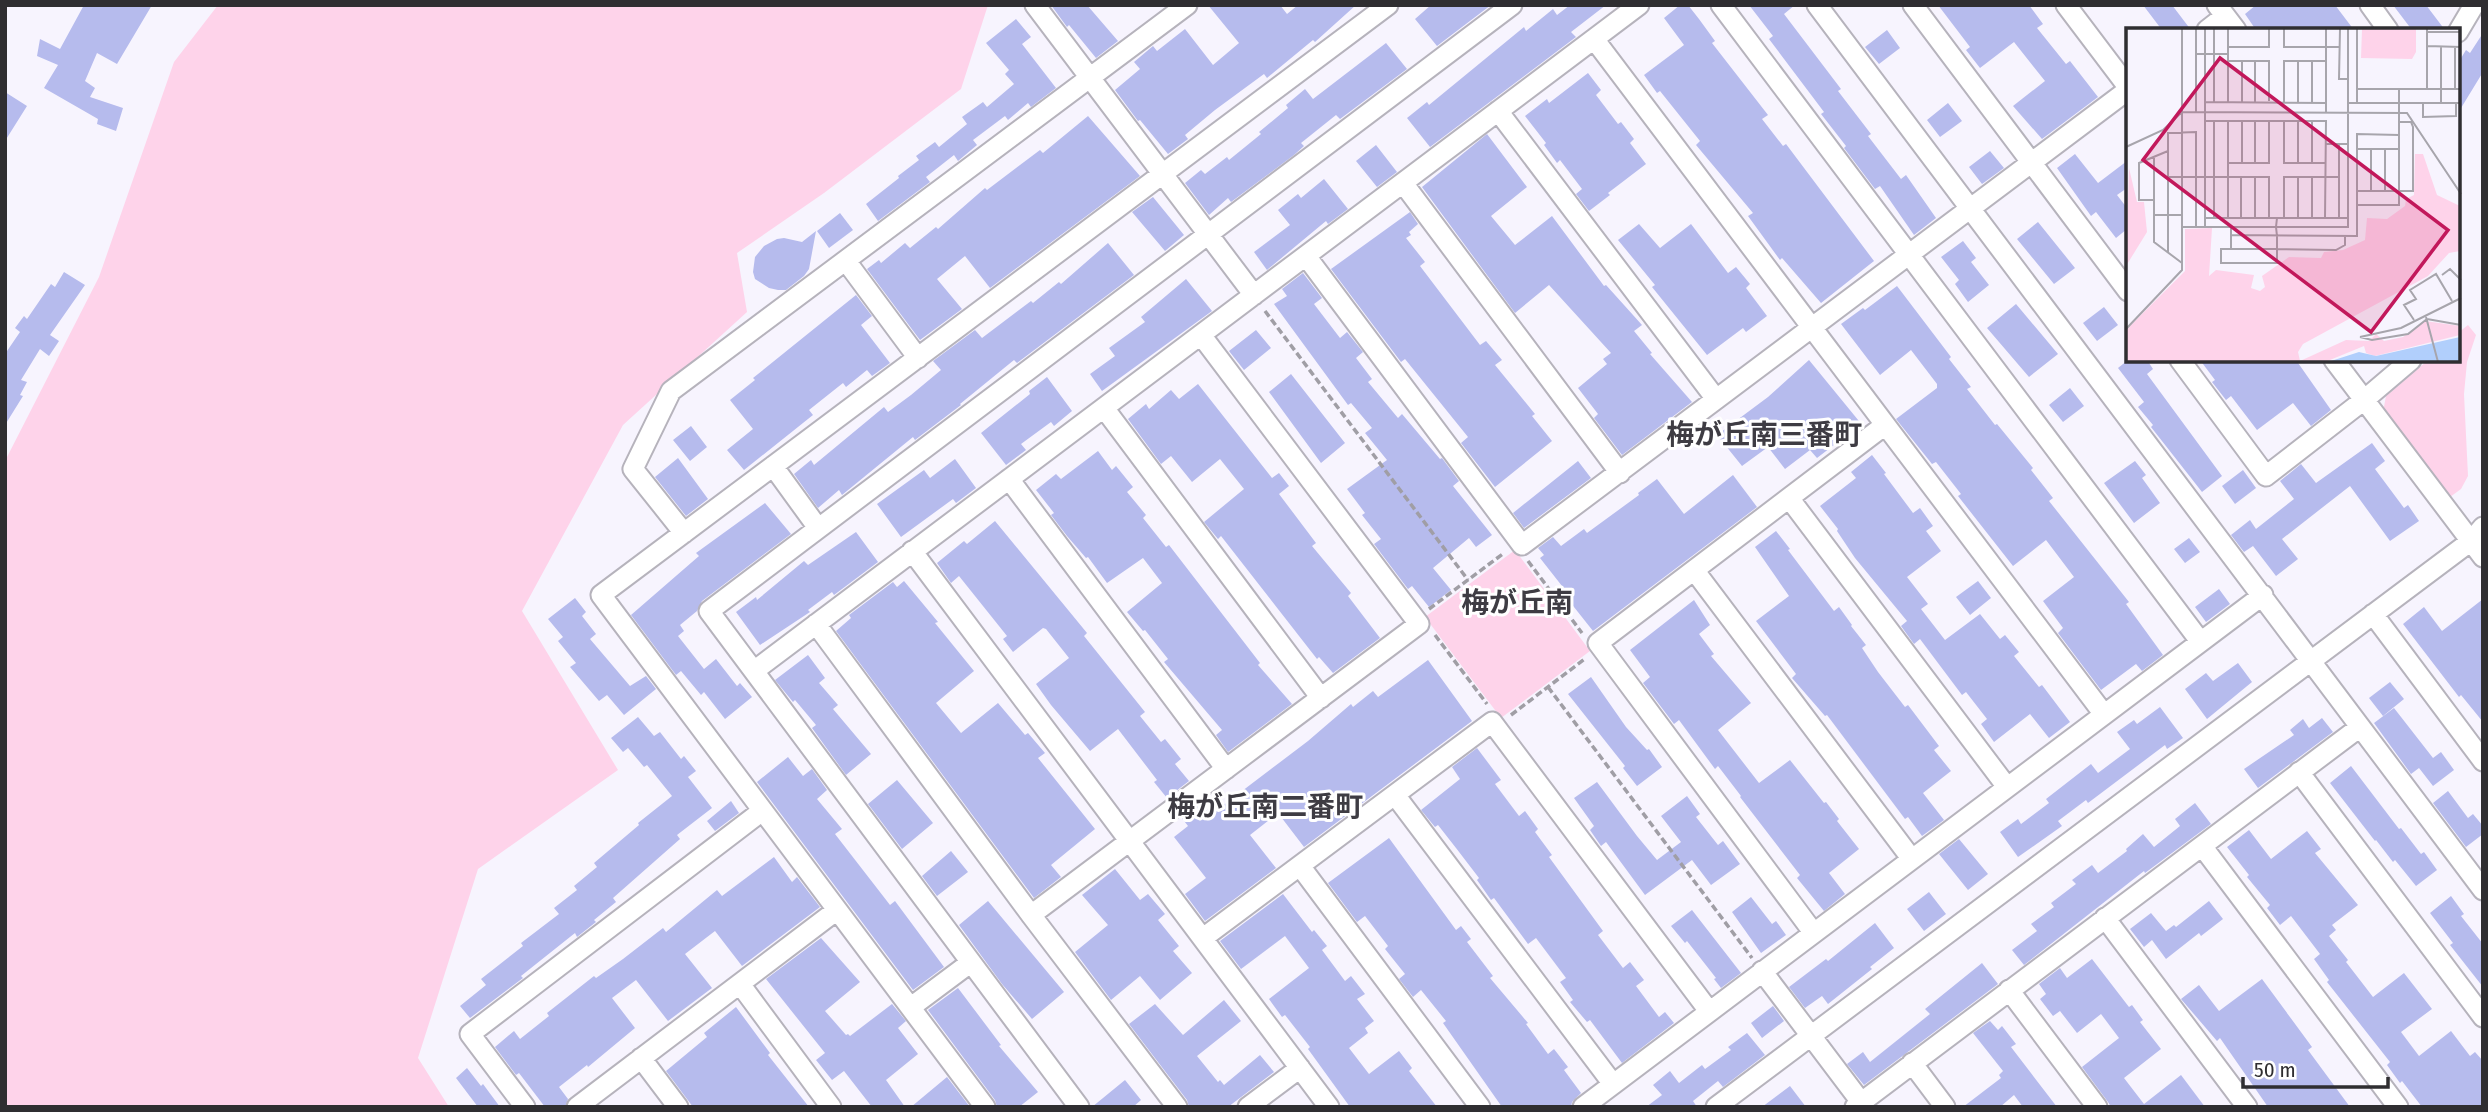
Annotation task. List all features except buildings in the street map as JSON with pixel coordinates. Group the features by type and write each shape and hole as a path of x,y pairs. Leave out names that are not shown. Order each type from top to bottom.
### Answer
{"street":[{"path":"1035,5 1254,295"},
{"path":"684,533 633,468 671,391 1187,5"},
{"path":"985,1107 601,595 1388,5"},
{"path":"1079,1107 709,611 1512,5"},
{"path":"754,671 1639,5"},
{"path":"1721,5 2200,641"},
{"path":"1817,5 2483,890"},
{"path":"1913,5 2126,290"},
{"path":"2066,5 2126,88"},
{"path":"2370,5 2387,28"},
{"path":"2460,29 2474,5"},
{"path":"2210,28 2226,17"},
{"path":"1594,39 2103,713"},
{"path":"1306,256 1521,543 1620,473 2126,90"},
{"path":"1498,111 1716,400"},
{"path":"1403,183 1620,473"},
{"path":"846,261 918,358"},
{"path":"1031,915 1321,698 1417,622 1201,335"},
{"path":"2181,362 2266,475 2409,362"},
{"path":"2336,362 2364,400 2477,534 2483,557"},
{"path":"1104,408 1321,698"},
{"path":"1813,932 1595,648 1885,425"},
{"path":"773,466 818,528"},
{"path":"1009,479 1226,769"},
{"path":"1789,498 2007,787"},
{"path":"1716,1107 2477,534"},
{"path":"912,551 1329,1107"},
{"path":"1693,570 1910,858"},
{"path":"1583,1107 1910,858 2263,595"},
{"path":"2373,614 2483,761"},
{"path":"816,624 1177,1107"},
{"path":"1203,938 1497,721 1709,1011"},
{"path":"1762,971 1811,1035 1858,1104 2360,727"},
{"path":"2299,772 2483,1017"},
{"path":"1395,795 1613,1084"},
{"path":"525,1107 470,1034 762,811"},
{"path":"2202,846 2398,1107"},
{"path":"1300,866 1480,1107"},
{"path":"577,1107 837,910"},
{"path":"2105,918 2247,1107"},
{"path":"911,1007 970,963"},
{"path":"740,984 831,1107"},
{"path":"2009,990 2097,1107"},
{"path":"641,1058 678,1107"},
{"path":"1912,1063 1945,1107"},
{"path":"1248,1107 1300,1068"}],"path":[{"path":"1254,295 1468,580"},
{"path":"1521,543 1523,555 1595,648 1548,687 1497,721 1429,628 1417,622 1468,580 1521,543"},
{"path":"1548,687 1762,971"}],"shaded area":[{"path":"218,5 988,5 961,89 824,193 737,253 747,312 623,425 522,611 618,770 478,869 418,1058 449,1107 5,1107 5,461 99,277 174,62"},
{"path":"2468,325 2476,335 2467,362 2464,394 2468,476 2461,489 2450,497 2383,412 2386,396 2426,362 2460,362 2460,331"},
{"path":"1515,550 1590,651 1501,718 1425,617"}],"district":[{"name":"梅が丘南三番町","path":"1764,434"},
{"name":"梅が丘南","path":"1517,602"},
{"name":"梅が丘南二番町","path":"1265,806"}]}
